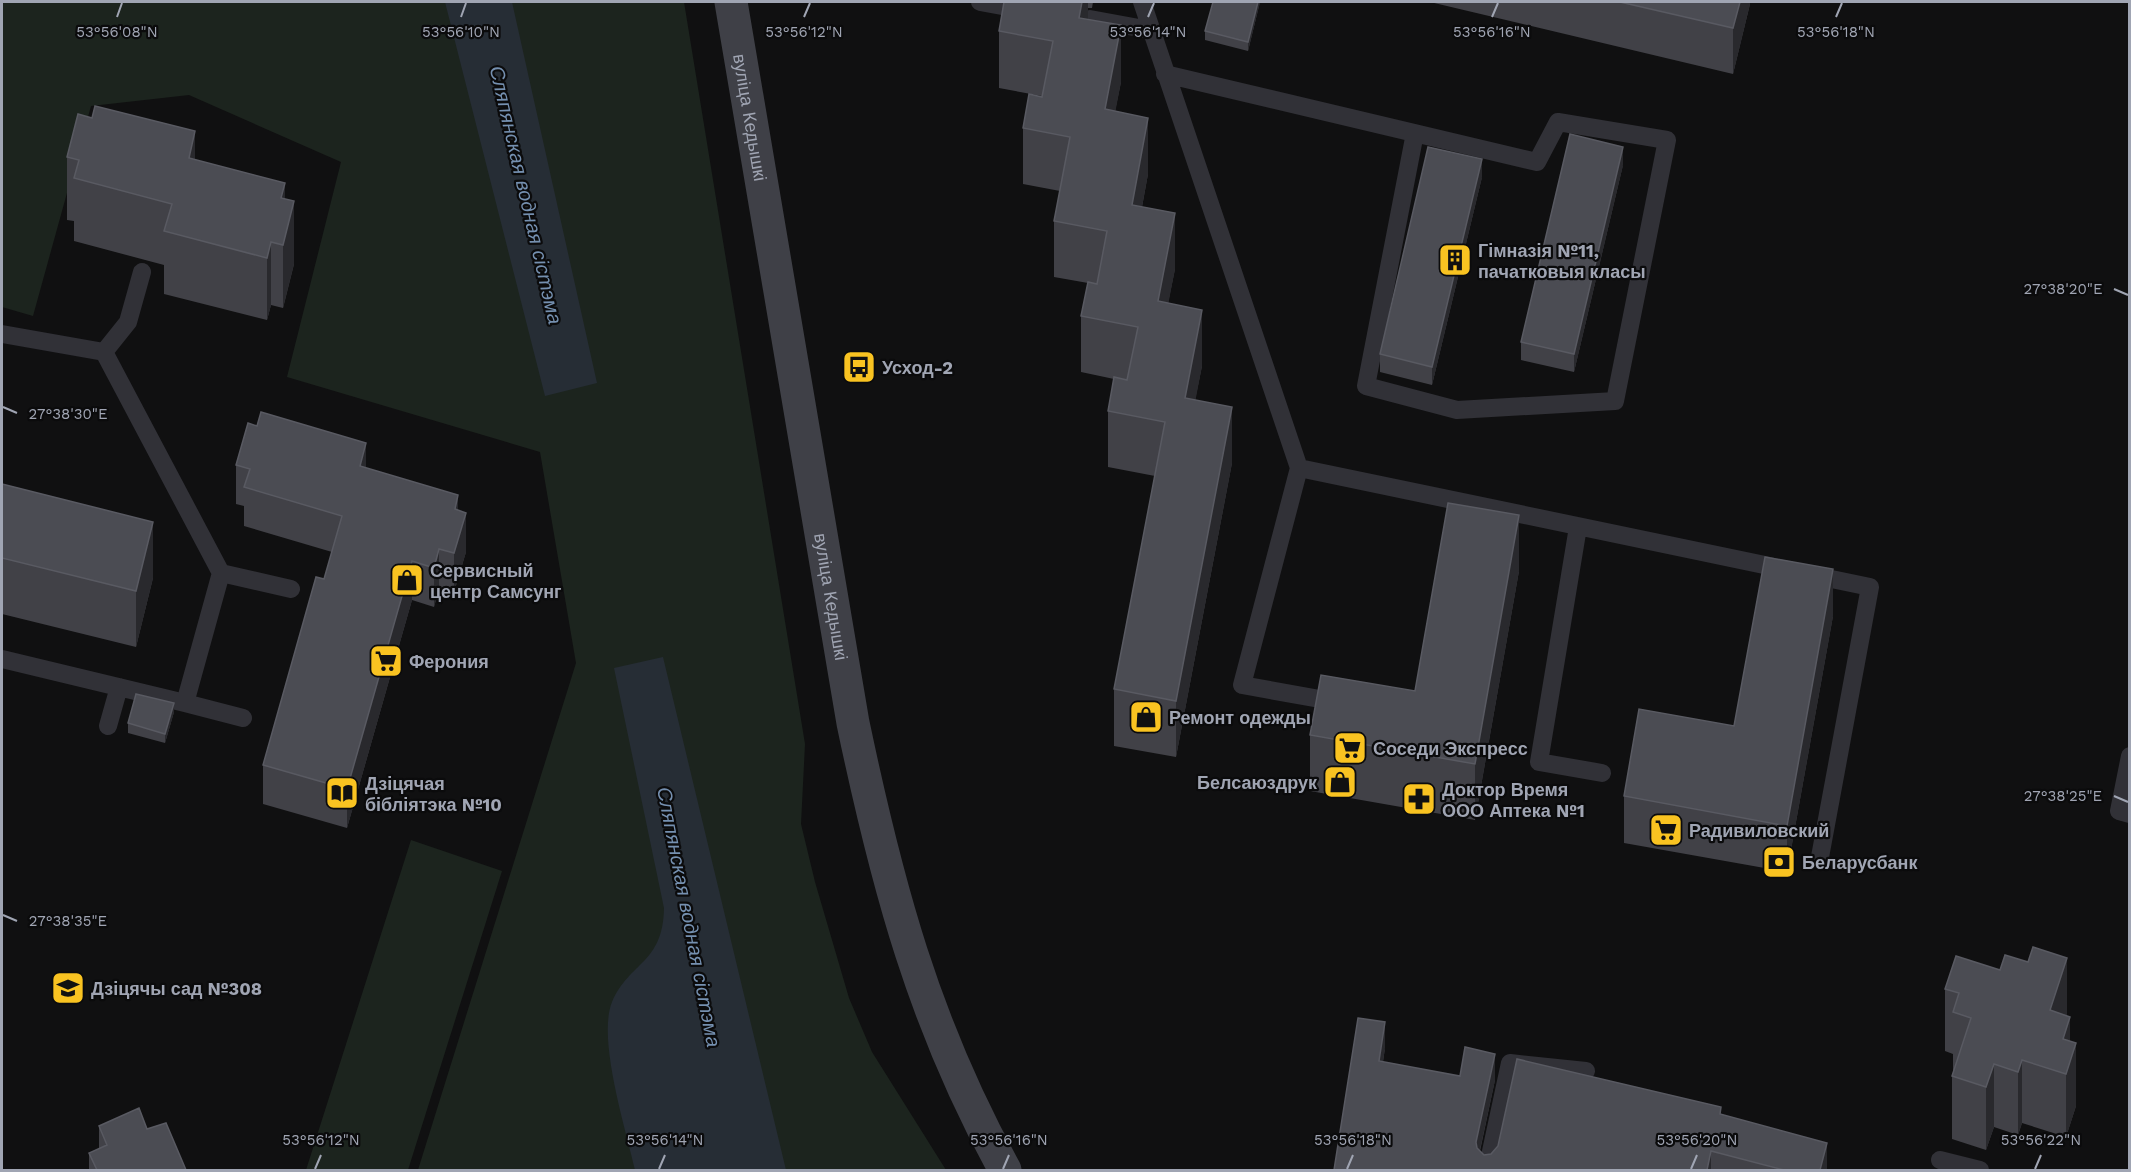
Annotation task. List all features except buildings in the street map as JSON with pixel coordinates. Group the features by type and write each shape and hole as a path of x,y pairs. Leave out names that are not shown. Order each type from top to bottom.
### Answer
{"street":[{"name":"вуліца Кедышкі","path":"732,2 849,699 873,818 906,940 942,1044 1005,1170"}],"lane":[{"path":"980,2 1024,10"},
{"path":"1142,2 1299,468 1242,684 1331,700"},
{"path":"1090,20 1150,30"},
{"path":"1165,74 1538,162 1558,122 1667,140 1615,401 1457,410 1366,386 1415,133"},
{"path":"104,352 128,322 142,272"},
{"path":"2,334 104,352"},
{"path":"104,352 221,573 185,703"},
{"path":"1299,468 1870,587 1820,857"},
{"path":"1578,527 1539,762 1602,773"},
{"path":"221,573 291,588"},
{"path":"2,659 243,718"},
{"path":"108,726 119,687"},
{"path":"2130,756 2119,811 2130,814"},
{"path":"1487,1170 1510,1063 1586,1071"},
{"path":"1940,1160 1980,1170"}],"shaded area":[{"path":"2,2 684,2 805,744 801,824 815,882 849,998 872,1052 946,1170 418,1170 576,663 540,452 287,377 341,162 189,95 91,106 33,316 2,307"},
{"path":"411,840 502,871 408,1170 306,1170"}],"water":[{"name":"Сляпянская водная сістэма","path":"445,2 512,2 597,383 545,396"},
{"name":"Сляпянская водная сістэма","path":"663,657 786,1170 635,1170 614,1085 608,1038 608,1018 612,1002 619,988 652,952 658,941 664,908 614,668"}],"place":[{"name":"Гімназія №11, пачатковыя класы","path":"1455,260"},
{"name":"Усход-2","path":"859,367"},
{"name":"Сервисный центр Самсунг","path":"407,580"},
{"name":"Ферония","path":"386,661"},
{"name":"Ремонт одежды","path":"1146,717"},
{"name":"Соседи Экспресс","path":"1350,748"},
{"name":"Белсаюздрук","path":"1340,782"},
{"name":"Дзіцячая бібліятэка №10","path":"342,793"},
{"name":"Доктор Время ООО Аптека №1","path":"1419,799"},
{"name":"Радивиловский","path":"1666,830"},
{"name":"Беларусбанк","path":"1779,862"},
{"name":"Дзіцячы сад №308","path":"68,988"}]}
